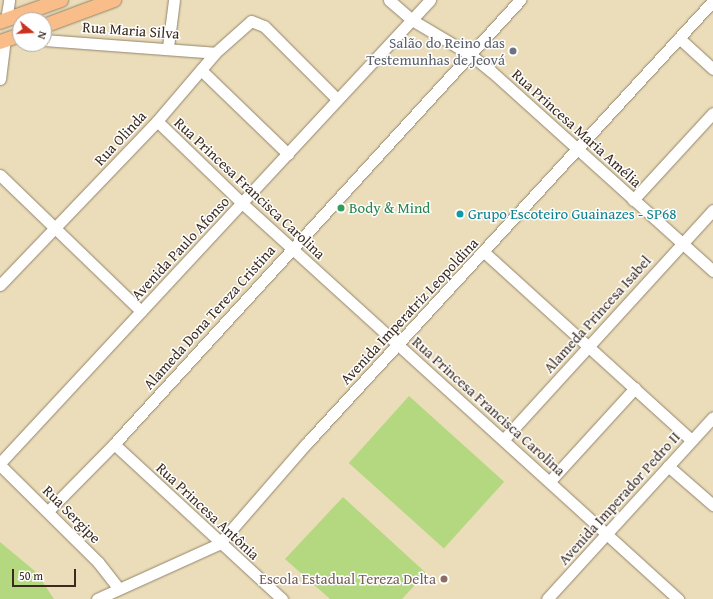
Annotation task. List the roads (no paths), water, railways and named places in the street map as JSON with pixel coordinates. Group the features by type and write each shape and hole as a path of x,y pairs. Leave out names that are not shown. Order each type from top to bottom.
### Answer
{"main road":[{"path":"3,21 61,0"},
{"path":"52,23 114,0"}],"street":[{"path":"3,21 9,0"},
{"path":"168,47 174,0"},
{"name":"Rua Princesa Maria Amélia","path":"389,0 412,20 471,55 578,148 633,200 713,271"},
{"name":"Avenida Paulo Afonso","path":"0,464 430,0"},
{"name":"Alameda Dona Tereza Cristina","path":"48,511 114,444 520,0"},
{"name":"Avenida Imperatriz Leopoldina","path":"97,599 118,588 219,544 398,345 713,1"},
{"name":"Rua Olinda","path":"0,285 157,121 215,53 251,21 264,26 337,99"},
{"path":"679,38 713,69"},
{"path":"0,79 11,39"},
{"name":"Rua Maria Silva","path":"52,40 168,47 215,53"},
{"path":"201,70 288,154"},
{"path":"633,200 713,113"},
{"name":"Rua Princesa Francisca Carolina","path":"157,121 242,204 293,248 398,345 504,439 678,599"},
{"path":"0,175 141,311"},
{"name":"Alameda Princesa Isabel","path":"504,439 713,210"},
{"path":"484,252 589,345 691,440"},
{"path":"550,481 635,388"},
{"name":"Avenida Imperador Pedro II","path":"547,599 608,534 713,417"},
{"name":"Rua Princesa Antônia","path":"114,444 219,544 282,599"},
{"name":"Rua Sergipe","path":"0,464 48,511 118,588"},
{"path":"668,466 713,505"}],"place":[{"name":"Salão do Reino das Testemunhas de Jeová","path":"513,51"},
{"name":"Body & Mind","path":"341,208"},
{"name":"Grupo Escoteiro Guainazes - SP68","path":"460,214"},
{"name":"Escola Estadual Tereza Delta","path":"444,579"}]}
